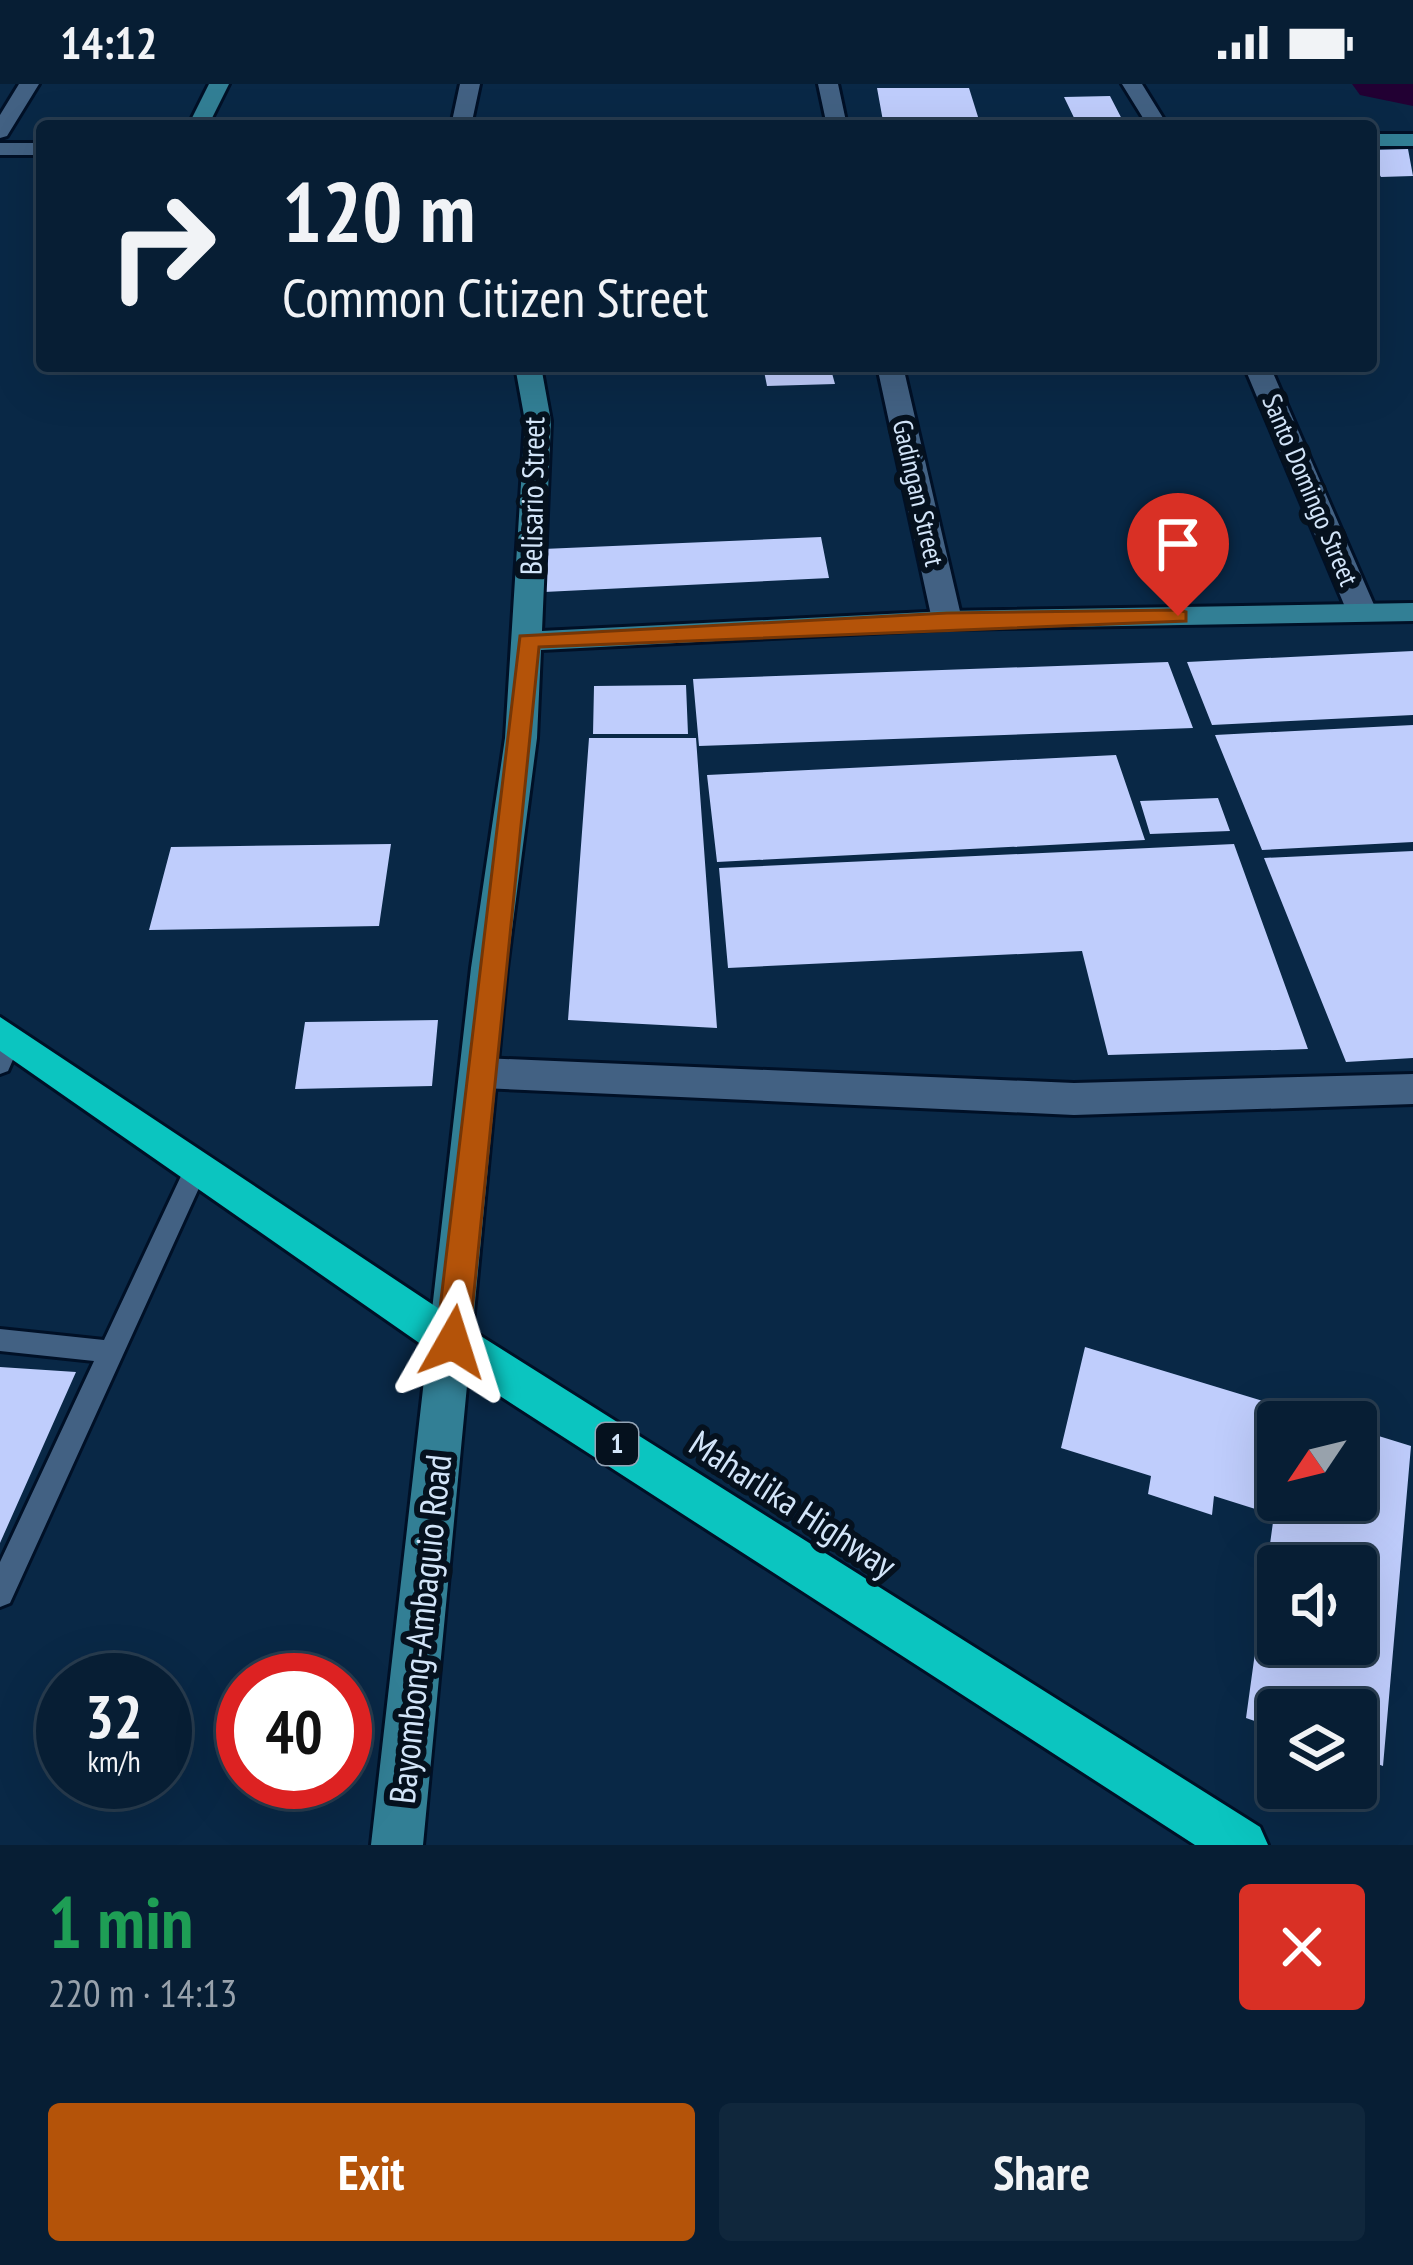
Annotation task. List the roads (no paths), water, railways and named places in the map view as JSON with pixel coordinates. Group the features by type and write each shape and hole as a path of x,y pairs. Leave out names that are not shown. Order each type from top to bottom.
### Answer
{"highway":[{"name":"Maharlika Highway","path":"4,1045 197,1166 453,1342 1242,1845"}],"street":[{"path":"0,132 29,84"},
{"path":"201,120 219,84"},
{"path":"462,120 470,84"},
{"path":"828,84 836,120"},
{"path":"1132,84 1154,120"},
{"path":"1377,140 1413,140"},
{"path":"0,149 36,149"},
{"name":"Belisario Street","path":"453,1342 489,968 521,738 538,421 529,372"},
{"name":"Gadingan Street","path":"891,372 947,620"},
{"name":"Santo Domingo Street","path":"1260,372 1364,614"},
{"path":"528,641 947,620 1413,612"},
{"path":"482,1073 1074,1099 1413,1089"},
{"name":"Bayombong-Ambaguio Road","path":"397,1845 409,1700 453,1342"}],"lane":[{"path":"0,1593 197,1166"},
{"path":"0,1340 112,1352"}],"waterway":[{"path":"1378,84 1413,90"}]}
